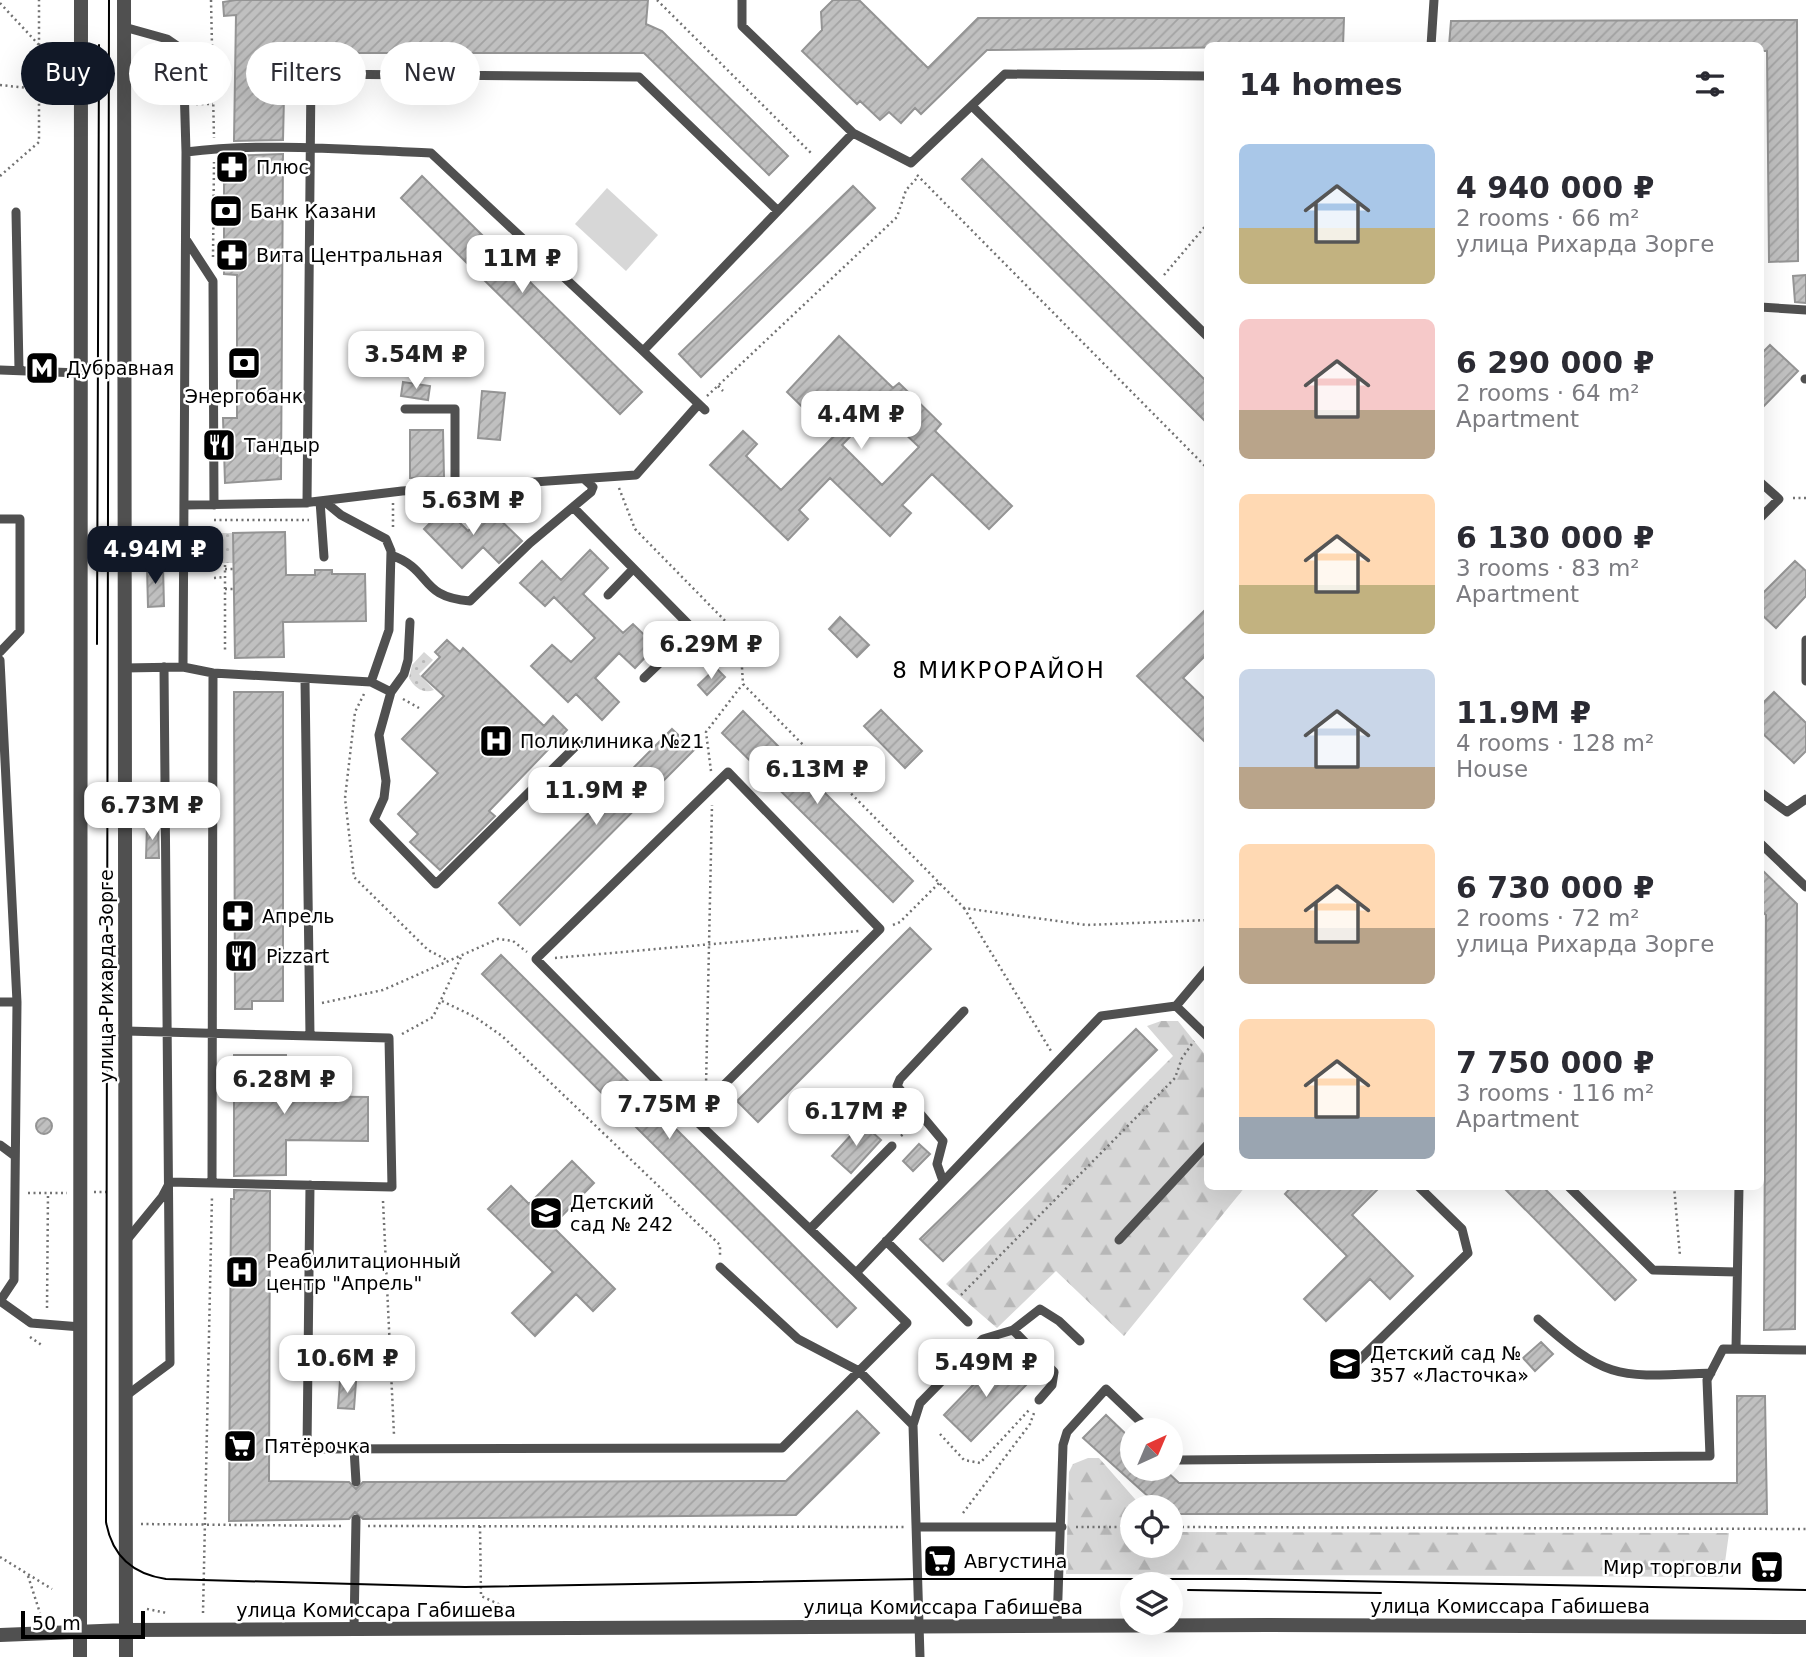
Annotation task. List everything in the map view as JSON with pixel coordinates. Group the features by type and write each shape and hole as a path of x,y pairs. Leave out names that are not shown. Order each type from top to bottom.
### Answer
{"street":[{"name":"улица Рихарда Зорге","path":"80,1657 81,0"},
{"name":"улица Рихарда Зорге","path":"124,0 126,1657"},
{"name":"улица Комиссара Габишева","path":"0,1635 126,1630 919,1626 1806,1627"}],"lane":[{"path":"742,0 742,26 853,133 911,163 1005,74 1204,76"},
{"path":"1432,42 1434,0"},
{"path":"124,27 167,39 183,50 186,152 183,667"},
{"path":"307,503 312,74 380,74"},
{"path":"480,75 639,77 778,211"},
{"path":"973,107 1204,333"},
{"path":"643,351 853,133"},
{"path":"185,505 307,503 393,493 636,475 701,408 431,153 310,149 214,149 186,152"},
{"path":"16,212 19,370"},
{"path":"186,240 213,281 214,505"},
{"path":"1764,307 1806,310"},
{"path":"0,370 80,373"},
{"path":"405,409 455,409 455,488"},
{"path":"391,555 411,564 434,593 450,599 470,601 530,542 591,492 593,487 584,478"},
{"path":"1764,486 1779,499 1764,514"},
{"path":"322,501 324,556"},
{"path":"322,501 341,515 386,539 391,555 389,630 370,682"},
{"path":"573,508 694,630 644,678"},
{"path":"0,519 20,519 20,631 0,652"},
{"path":"608,595 633,569"},
{"path":"410,622 408,660 404,674 391,692 379,735 386,781 384,798 374,820 436,884 579,743"},
{"path":"1806,640 1806,681"},
{"path":"0,660 17,1002 14,1280 0,1301 31,1323 80,1327"},
{"path":"127,1395 170,1363 164,667"},
{"path":"124,668 183,667 213,673 370,682 391,692"},
{"path":"212,1182 210,1033 214,969 213,673"},
{"path":"305,680 310,1036"},
{"path":"310,1185 307,1449 782,1448 907,1323 692,1116 536,960 728,772 880,929 692,1116"},
{"path":"1764,795 1787,812 1806,799"},
{"path":"1764,847 1806,887"},
{"path":"856,1273 1101,1016 1176,1006 1204,973"},
{"path":"0,1002 17,1002"},
{"path":"1176,1006 1204,1033"},
{"path":"943,1181 937,1164 943,1141 897,1087 900,1079 964,1011"},
{"path":"126,1031 389,1038 392,1187 170,1182"},
{"path":"0,1145 15,1156"},
{"path":"810,1229 892,1146"},
{"path":"1119,1240 1204,1148"},
{"path":"126,1241 162,1197 170,1182"},
{"path":"1355,1364 1468,1254 1462,1229 1422,1190"},
{"path":"1572,1190 1653,1270 1737,1272"},
{"path":"1736,1349 1739,1190"},
{"path":"886,1241 968,1322"},
{"path":"720,1267 798,1339 859,1371 913,1425"},
{"path":"920,1657 913,1425 920,1403 983,1339 1013,1330 1040,1309 1059,1321 1080,1340"},
{"path":"1538,1319 1581,1357 1608,1371 1640,1376 1710,1373"},
{"path":"1013,1330 1054,1373 1052,1385 1039,1400"},
{"path":"1183,1460 1710,1456 1707,1380 1723,1349 1806,1350"},
{"path":"1057,1626 1063,1445 1067,1432 1106,1389 1136,1418"},
{"path":"354,1448 356,1482"},
{"path":"354,1629 357,1522"},
{"path":"916,1527 1062,1527"}],"path":[{"path":"39,0 39,42"},
{"path":"657,0 823,164"},
{"path":"0,3 36,42"},
{"path":"0,85 21,87"},
{"path":"0,176 39,142 38,105"},
{"path":"911,163 918,177 1204,465"},
{"path":"701,408 718,386 897,217 906,190 918,177"},
{"path":"1155,285 1204,228"},
{"path":"718,386 723,391"},
{"path":"615,476 635,529 740,636 743,684 964,908 1057,1062"},
{"path":"386,539 395,525 393,493"},
{"path":"215,520 321,520"},
{"path":"225,652 225,567 234,569"},
{"path":"214,578 225,578"},
{"path":"225,589 234,589"},
{"path":"706,1103 712,787 706,732 743,684"},
{"path":"391,692 419,708"},
{"path":"310,1005 383,990 498,939 513,941 536,960 880,929 900,922 939,883"},
{"path":"964,908 1086,925 1204,920"},
{"path":"389,1038 409,1031 433,1017 462,955"},
{"path":"442,1001 475,1017 512,1045 720,1245 720,1267"},
{"path":"951,1305 1175,1077 1182,1058 1204,1035"},
{"path":"892,1146 920,1116"},
{"path":"203,1621 212,1182"},
{"path":"382,1187 395,1448"},
{"path":"1674,1190 1681,1271"},
{"path":"47,1193 47,1308"},
{"path":"940,1434 964,1460 979,1462 1039,1400"},
{"path":"953,1527 1030,1424 1039,1400"},
{"path":"127,1524 357,1522 480,1526 916,1527"},
{"path":"480,1526 481,1596 516,1612"},
{"path":"1062,1527 1120,1527"},
{"path":"1183,1527 1806,1530"},
{"path":"0,1557 52,1589"},
{"path":"27,1575 40,1613"}],"green space":[{"path":"607,188 658,235 626,271 575,224"},
{"path":"219,533 233,533 234,563 218,563"},
{"path":"424,652 433,660 419,674 434,690 430,691 420,689 409,678 412,665"},
{"path":"1161,1021 1178,1021 1204,1053 1204,1190 1243,1190 1124,1336 1056,1271 997,1328 946,1284 1173,1056 1147,1026"},
{"path":"1088,1458 1099,1458 1131,1495 1120,1495 1120,1558 1183,1558 1183,1532 1729,1533 1723,1577 1183,1575 1183,1572 1066,1574 1069,1472 1073,1464"}],"building":[{"path":"648,0 646,24 662,31 788,156 769,175 644,53 480,53 480,42 380,42 380,53 366,53 366,42 246,42 246,105 284,105 283,140 234,141 236,15 224,16 223,2"},
{"path":"833,0 859,0 928,68 978,18 1344,18 1343,42 1204,42 1204,48 987,50 921,114 915,108 901,123 889,112 880,120 860,101 857,104 802,51 822,30 821,12"},
{"path":"1797,20 1798,261 1769,262 1767,51 1764,51 1764,42 1449,42 1451,21"},
{"path":"283,154 281,479 225,483 223,418 237,418 237,275 224,274 224,156"},
{"path":"982,159 1204,379 1204,420 962,179"},
{"path":"422,176 642,392 620,414 401,198"},
{"path":"853,186 875,208 701,377 679,354"},
{"path":"1806,275 1806,303 1795,302 1793,276"},
{"path":"839,336 893,388 899,383 941,424 935,431 1012,506 989,529 932,474 902,505 911,513 890,536 830,478 799,510 808,519 788,540 710,465 743,431 757,444 746,456 781,490 833,437 787,392","holes":["878,408 919,447 882,485 842,445"]},
{"path":"1770,345 1798,371 1764,406 1764,351"},
{"path":"403,382 430,386 428,400 401,396"},
{"path":"482,391 505,393 500,440 478,438"},
{"path":"410,430 443,430 444,477 410,478"},
{"path":"445,508 468,531 490,510 522,541 499,563 483,547 462,568 424,529"},
{"path":"285,532 286,575 315,575 315,570 332,570 332,574 365,574 366,621 283,622 284,657 235,658 233,533"},
{"path":"590,550 608,568 583,594 623,633 633,624 656,646 635,668 619,653 595,678 619,702 602,720 576,694 568,702 531,666 552,645 571,662 595,638 554,597 545,606 520,583 542,561 561,580"},
{"path":"1795,561 1806,571 1806,596 1776,628 1764,617 1764,592"},
{"path":"163,566 164,606 148,607 147,567"},
{"path":"1204,611 1204,657 1183,678 1204,698 1204,741 1137,676"},
{"path":"840,617 869,645 857,657 829,629"},
{"path":"447,640 460,652 463,648 544,726 553,716 567,730 489,811 495,816 440,870 410,842 418,834 398,814 438,773 402,739 444,696 422,676 440,657 435,652"},
{"path":"716,668 725,677 707,695 698,685"},
{"path":"234,692 283,692 283,1001 252,1001 252,1009 235,1009"},
{"path":"1774,692 1806,723 1806,751 1794,763 1764,735 1764,702"},
{"path":"881,710 922,751 905,768 864,726"},
{"path":"743,711 913,881 893,902 722,733"},
{"path":"672,729 694,750 520,925 499,903"},
{"path":"147,825 158,825 159,858 146,858"},
{"path":"1764,872 1797,904 1795,1329 1764,1330"},
{"path":"910,928 931,949 758,1122 737,1101"},
{"path":"501,955 856,1308 837,1327 482,974"},
{"path":"1136,1029 1157,1050 943,1261 920,1239"},
{"path":"234,1055 286,1055 286,1096 368,1097 368,1141 286,1140 286,1175 234,1176"},
{"path":"44,1118 52,1126 44,1134 36,1126"},
{"path":"862,1123 881,1140 851,1173 832,1156"},
{"path":"919,1144 930,1154 913,1171 903,1161"},
{"path":"572,1161 594,1183 552,1226 615,1289 593,1311 576,1294 535,1336 512,1313 553,1272 488,1209 511,1186 529,1204"},
{"path":"234,1190 270,1191 269,1481 349,1482 356,1489 363,1482 786,1481 857,1411 879,1433 796,1515 363,1519 355,1512 349,1519 229,1521 231,1199 234,1199"},
{"path":"1288,1190 1377,1190 1352,1215 1413,1276 1390,1299 1370,1279 1326,1321 1304,1299 1347,1256 1285,1194"},
{"path":"1506,1190 1546,1190 1636,1280 1615,1300"},
{"path":"1541,1342 1553,1354 1535,1371 1523,1358"},
{"path":"1001,1356 1028,1383 971,1441 944,1415"},
{"path":"340,1381 356,1382 354,1409 338,1408"},
{"path":"1737,1396 1765,1396 1767,1514 1183,1514 1183,1495 1147,1495 1131,1481 1179,1483 1737,1483"},
{"path":"1106,1415 1120,1428 1120,1471 1083,1438"},
{"path":"929,1550 950,1550 950,1572 930,1572"},
{"path":"1757,1557 1780,1558 1779,1581 1756,1579"}],"tram line":[{"path":"109,0 106,1522 113,1545 125,1561 143,1573 166,1579 465,1587 918,1579 1245,1579 1806,1590"},
{"path":"97,644 99,105"},
{"path":"1188,1590 1381,1593"}],"place":[{"name":"Плюс","path":"232,167"},
{"name":"Банк Казани","path":"226,211"},
{"name":"Вита Центральная","path":"232,255"},
{"name":"Энергобанк","path":"244,363"},
{"name":"Дубравная","path":"42,368"},
{"name":"Тандыр","path":"219,445"},
{"name":"Поликлиника №21","path":"496,741"},
{"name":"Апрель","path":"238,916"},
{"name":"Pizzart","path":"241,956"},
{"name":"Детский сад № 242","path":"546,1213"},
{"name":"Реабилитационный центр \"Апрель\"","path":"242,1272"},
{"name":"Детский сад № 357 «Ласточка»","path":"1345,1364"},
{"name":"Пятёрочка","path":"240,1446"},
{"name":"Августина","path":"940,1561"},
{"name":"Мир торговли","path":"1767,1567"}],"district":[{"name":"8 МИКРОРАЙОН","path":"999,670"}]}
